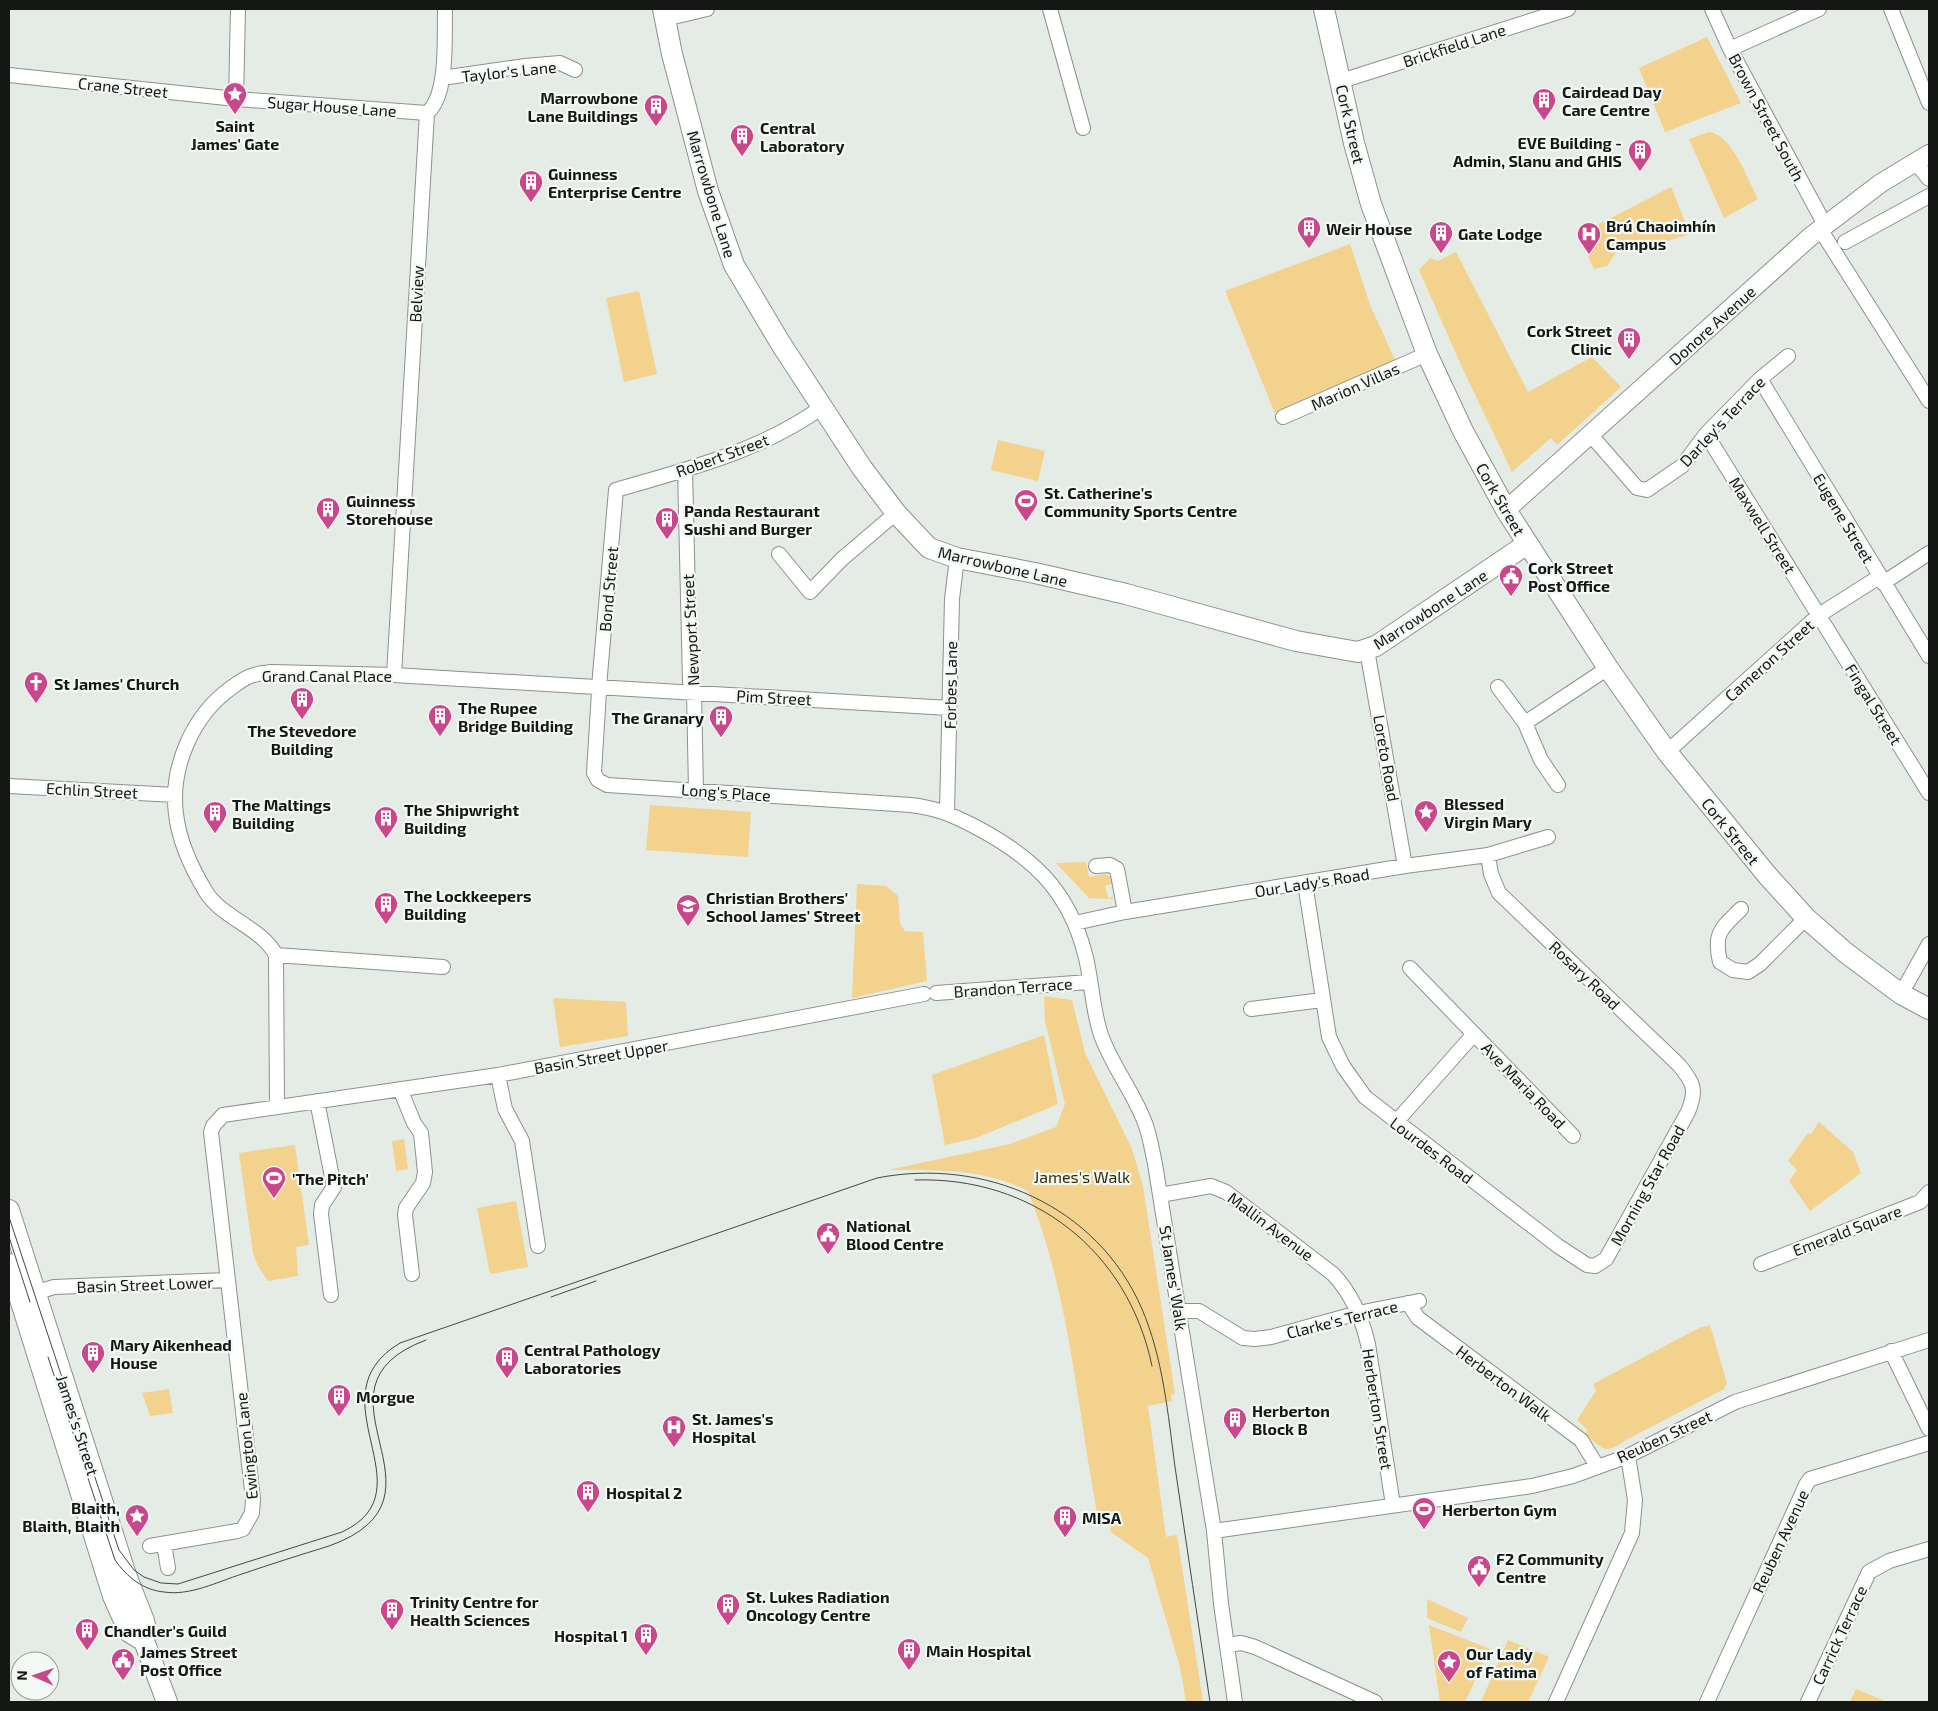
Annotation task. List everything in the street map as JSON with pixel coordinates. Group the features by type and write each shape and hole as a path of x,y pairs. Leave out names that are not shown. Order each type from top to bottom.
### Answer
{"main road":[{"name":"Cork Street","path":"1324,9 1354,143 1371,204 1427,354 1463,431 1506,510 1608,668 1666,752 1767,875 1806,918 1846,953 1901,994 1929,1009"},
{"name":"Marrowbone Lane","path":"664,14 689,119 724,242 744,282 862,468 896,513 929,548 957,558 1036,573 1126,594 1296,641 1342,651 1367,650 1527,544"},
{"name":"James's Street","path":"9,1210 28,1295 113,1596 129,1632 144,1641 166,1702"},
{"name":"James's Street","path":"9,1264 28,1295"}],"street":[{"path":"236,99 238,9"},
{"path":"427,113 432,108 442,78 444,9"},
{"path":"664,14 707,9"},
{"path":"1050,9 1083,128"},
{"name":"Brickfield Lane","path":"1341,82 1568,9"},
{"name":"Brown Street South","path":"1712,9 1730,49 1822,227 1929,401"},
{"path":"1730,49 1819,9"},
{"path":"1891,9 1929,103"},
{"name":"Taylor's Lane","path":"442,78 551,64 560,64 574,70"},
{"name":"Crane Street","path":"9,75 236,99"},
{"name":"Sugar House Lane","path":"236,99 427,113"},
{"name":"Belview","path":"394,675 427,113"},
{"path":"1922,158 1929,180"},
{"name":"Donore Avenue","path":"1506,510 1822,227 1922,158"},
{"path":"1844,242 1929,196"},
{"name":"Marion Villas","path":"1283,417 1427,354"},
{"name":"Darley's Terrace","path":"1590,434 1638,488 1648,490 1682,466 1706,434 1760,379 1788,356"},
{"name":"Eugene Street","path":"1760,379 1929,656"},
{"name":"Robert Street","path":"616,490 685,470 770,439 822,407"},
{"name":"Maxwell Street","path":"1706,434 1820,615"},
{"name":"Newport Street","path":"685,470 690,682 694,692 696,790"},
{"name":"Bond Street","path":"599,688 616,490"},
{"path":"780,554 810,592 861,542 896,513"},
{"name":"Cameron Street","path":"1666,752 1820,615 1929,554"},
{"name":"Forbes Lane","path":"947,812 952,599 957,558"},
{"name":"Fingal Street","path":"1820,615 1929,793"},
{"name":"Loreto Road","path":"1367,650 1405,866"},
{"path":"1525,723 1608,668"},
{"name":"Grand Canal Place","path":"276,955 260,936 228,914 207,893 181,836 176,814 175,795 182,759 192,732 221,694 253,675 272,672 394,675 599,688"},
{"path":"1498,686 1525,723 1541,760 1558,785"},
{"name":"Pim Street","path":"599,688 949,708"},
{"name":"Long's Place","path":"599,688 594,772 598,780 607,785 911,805 947,812 991,834 1025,856 1052,884 1075,923"},
{"name":"Echlin Street","path":"9,786 175,795"},
{"name":"Our Lady's Road","path":"1075,923 1125,912 1405,866 1488,855 1548,837"},
{"name":"Rosary Road","path":"1488,855 1491,874 1499,893 1679,1065 1692,1080 1693,1090"},
{"path":"1096,866 1110,865 1117,869 1125,912"},
{"name":"Lourdes Road","path":"1305,883 1322,1000 1332,1046 1343,1066 1365,1097 1558,1246 1587,1265"},
{"path":"1741,909 1719,931 1716,945 1720,962 1733,970 1740,971 1748,972 1760,964 1806,918"},
{"name":"St James' Walk","path":"1075,923 1086,955 1089,982 1102,1038 1145,1123 1156,1164 1214,1531 1220,1604 1235,1702"},
{"path":"1901,994 1929,944"},
{"path":"277,1107 276,955 443,966"},
{"name":"Ave Maria Road","path":"1410,968 1573,1136"},
{"name":"Brandon Terrace","path":"930,993 1089,982"},
{"name":"Basin Street Upper","path":"277,1107 498,1075 930,993"},
{"path":"1251,1009 1322,1000"},
{"name":"Ave Maria Road","path":"1396,1122 1474,1034"},
{"path":"498,1075 505,1109 522,1141 538,1246"},
{"path":"400,1090 406,1107 421,1133 426,1172 422,1183 406,1208 412,1274"},
{"name":"Morning Star Road","path":"1587,1265 1595,1266 1606,1259 1688,1112 1693,1099 1693,1090"},
{"path":"317,1101 334,1187 322,1205 321,1214 332,1296"},
{"name":"Basin Street Lower","path":"28,1295 54,1287 227,1280 211,1132 213,1126 223,1115 277,1107"},
{"name":"Mallin Avenue","path":"1160,1195 1211,1186 1226,1192 1333,1274 1345,1288 1358,1313"},
{"name":"Emerald Square","path":"1761,1264 1920,1202 1929,1192"},
{"name":"Ewington Lane","path":"168,1568 157,1545 243,1529 252,1513 253,1499 227,1280"},
{"name":"Clarke's Terrace","path":"1180,1311 1199,1311 1205,1313 1243,1338 1266,1338 1358,1313 1414,1302"},
{"name":"Herberton Walk","path":"1414,1302 1418,1318 1581,1440 1597,1466"},
{"name":"Herberton Street","path":"1358,1313 1368,1344 1393,1505"},
{"name":"Reuben Street","path":"1214,1531 1532,1486 1573,1476 1628,1456 1735,1402 1929,1340"},
{"path":"1891,1351 1929,1429"},
{"name":"Reuben Avenue","path":"1707,1702 1810,1479 1929,1443"},
{"path":"1556,1702 1632,1533 1635,1500 1628,1456"},
{"name":"Carrick Terrace","path":"1808,1702 1869,1572 1889,1561 1929,1549"},
{"path":"1227,1645 1241,1644 1255,1647 1374,1702"}],"green space":[{"path":"1707,37 1741,103 1665,132 1639,68"},
{"path":"1709,132 1718,135 1732,149 1758,199 1724,218 1689,139"},
{"path":"1671,187 1690,234 1635,251 1624,247 1619,248 1607,266 1594,269 1578,235"},
{"path":"1350,244 1370,305 1396,362 1275,413 1225,291"},
{"path":"1456,252 1528,392 1592,357 1621,387 1557,445 1551,438 1512,472 1461,365 1419,270 1430,258 1438,261"},
{"path":"639,291 657,374 624,382 606,298"},
{"path":"998,440 1045,451 1038,481 991,470"},
{"path":"650,805 751,812 748,857 646,850"},
{"path":"1086,862 1089,877 1105,874 1113,878 1115,883 1105,886 1108,898 1113,897 1113,899 1089,898 1056,863"},
{"path":"857,884 886,886 898,896 900,923 905,931 923,932 927,981 852,998"},
{"name":"James's Walk","path":"1044,996 1072,1000 1085,1053 1132,1149 1143,1186 1175,1394 1171,1395 1172,1401 1148,1406 1166,1537 1177,1535 1203,1702 1186,1702 1180,1667 1148,1558 1111,1532 1109,1520 1099,1522 1064,1313 1042,1231 1028,1191 1011,1183 977,1174 888,1170 1010,1144 1056,1127 1065,1104 1045,1021"},
{"path":"553,998 626,1002 628,1036 560,1047"},
{"path":"1044,1035 1058,1104 976,1138 945,1145 932,1075"},
{"path":"1819,1122 1853,1152 1861,1173 1810,1211 1789,1181 1797,1170 1788,1161 1808,1133 1811,1134"},
{"path":"404,1139 408,1169 396,1171 392,1141"},
{"name":"'The Pitch'","path":"295,1145 309,1245 296,1247 298,1276 268,1281 258,1266 253,1253 239,1153"},
{"path":"516,1201 528,1267 490,1274 477,1208"},
{"path":"1710,1325 1727,1383 1724,1389 1613,1448 1605,1449 1585,1435 1588,1430 1577,1420 1596,1391 1593,1384 1699,1328"},
{"path":"169,1389 173,1413 150,1416 142,1393"},
{"path":"1427,1599 1468,1618 1461,1632 1427,1618"},
{"path":"1429,1625 1490,1649 1465,1702 1440,1702"},
{"path":"1508,1640 1549,1657 1528,1702 1481,1702"},
{"path":"1856,1689 1887,1702 1850,1702"}],"tram line":[{"path":"9,1217 119,1550 134,1570 144,1577 161,1583 178,1584 342,1532 367,1514 376,1492 376,1468 366,1415 366,1389 375,1365 400,1343 877,1178 917,1173 957,1175 996,1183 1033,1197 1067,1216 1097,1242 1122,1273 1142,1309 1149,1328 1164,1386 1210,1702"},
{"path":"915,1180 958,1182 998,1191 1035,1207 1068,1228 1097,1255 1121,1287 1140,1325 1152,1366"},
{"path":"9,1237 30,1302"},
{"path":"551,1297 596,1281"},
{"path":"48,1357 115,1560 136,1582 149,1589 174,1593 203,1588 329,1546 367,1525 384,1500 385,1472 374,1414 375,1386 390,1361 426,1340"}],"place":[{"name":"Saint James' Gate","path":"235,115"},
{"name":"Cairdead Day Care Centre","path":"1544,121"},
{"name":"Marrowbone Lane Buildings","path":"656,127"},
{"name":"Central Laboratory","path":"742,157"},
{"name":"EVE Building - Admin, Slanu and GHIS","path":"1640,172"},
{"name":"Guinness Enterprise Centre","path":"531,203"},
{"name":"Weir House","path":"1309,249"},
{"name":"Gate Lodge","path":"1441,254"},
{"name":"Brú Chaoimhín Campus","path":"1589,255"},
{"name":"Cork Street Clinic","path":"1629,360"},
{"name":"St. Catherine's Community Sports Centre","path":"1026,522"},
{"name":"Guinness Storehouse","path":"328,530"},
{"name":"Panda Restaurant Sushi and Burger","path":"667,540"},
{"name":"Cork Street Post Office","path":"1511,597"},
{"name":"St James' Church","path":"36,704"},
{"name":"The Stevedore Building","path":"302,720"},
{"name":"The Rupee Bridge Building","path":"440,737"},
{"name":"The Granary","path":"721,738"},
{"name":"Blessed Virgin Mary","path":"1426,833"},
{"name":"The Maltings Building","path":"215,834"},
{"name":"The Shipwright Building","path":"386,839"},
{"name":"The Lockkeepers Building","path":"386,925"},
{"name":"Christian Brothers' School James' Street","path":"688,927"},
{"name":"'The Pitch'","path":"274,1199"},
{"name":"National Blood Centre","path":"828,1255"},
{"name":"Mary Aikenhead House","path":"93,1374"},
{"name":"Central Pathology Laboratories","path":"507,1379"},
{"name":"Morgue","path":"339,1417"},
{"name":"Herberton Block B","path":"1235,1440"},
{"name":"St. James's Hospital","path":"674,1448"},
{"name":"Hospital 2","path":"588,1513"},
{"name":"Herberton Gym","path":"1424,1530"},
{"name":"Blaith, Blaith, Blaith","path":"137,1537"},
{"name":"MISA","path":"1065,1538"},
{"name":"F2 Community Centre","path":"1479,1588"},
{"name":"St. Lukes Radiation Oncology Centre","path":"728,1626"},
{"name":"Trinity Centre for Health Sciences","path":"392,1631"},
{"name":"Chandler's Guild","path":"87,1651"},
{"name":"Hospital 1","path":"646,1656"},
{"name":"Main Hospital","path":"909,1671"},
{"name":"James Street Post Office","path":"123,1681"},
{"name":"Our Lady of Fatima","path":"1449,1683"}]}
